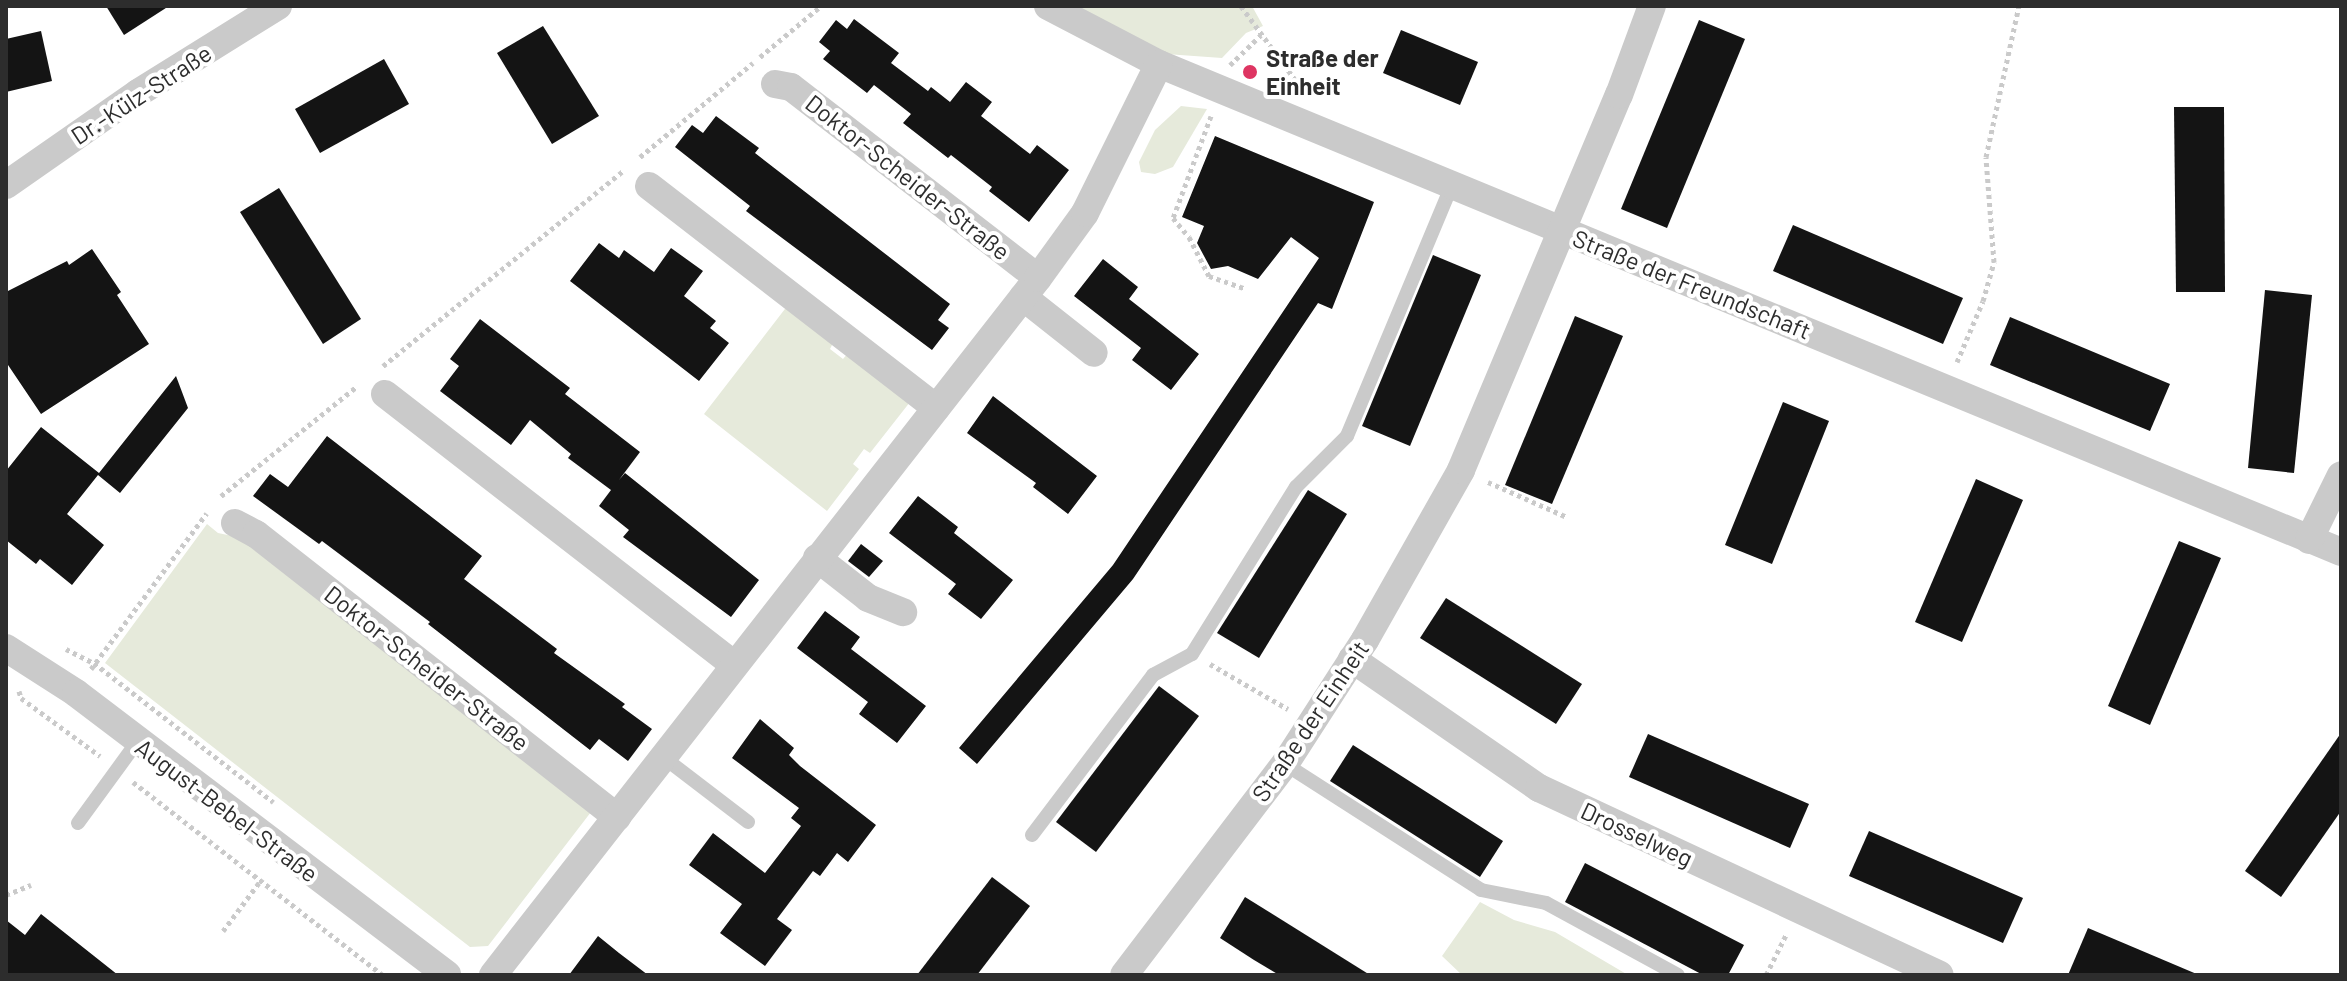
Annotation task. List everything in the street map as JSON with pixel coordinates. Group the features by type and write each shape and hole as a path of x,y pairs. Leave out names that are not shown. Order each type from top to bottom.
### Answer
{"street":[{"name":"Dr.-Külz-Straße","path":"6,185 138,93 278,6"},
{"name":"Straße der Freundschaft","path":"1048,6 1159,64 2341,552"},
{"name":"Straße der Einheit","path":"1124,975 1285,764 1352,659 1461,470 1563,231 1652,6"},
{"path":"493,975 1085,213 1159,64"},
{"name":"Doktor-Scheider-Straße","path":"775,84 791,87 1030,287 1094,353"},
{"path":"649,186 936,408"},
{"path":"376,381 734,665"},
{"path":"2309,540 2341,475"},
{"name":"Doktor-Scheider-Straße","path":"235,523 256,534 617,817"},
{"path":"817,558 868,598 903,612"},
{"name":"August-Bebel-Straße","path":"8,649 76,693 447,975"},
{"name":"Drosselweg","path":"1352,659 1539,788 1940,975"}],"lane":[{"path":"1032,835 1153,675 1192,654 1296,487 1347,436 1452,185"},
{"path":"78,823 137,742"},
{"path":"663,757 748,822"},
{"path":"1285,764 1481,890 1546,903 1678,975"}],"path":[{"path":"76,693 101,651 220,497 376,381 821,6"},
{"path":"1241,6 1308,98 1300,122"},
{"path":"1945,388 1983,301 1994,262 1986,157 2019,6"},
{"path":"1244,288 1209,276 1189,237 1173,218 1186,175 1232,59 1261,35"},
{"path":"1461,470 1567,517"},
{"path":"8,649 21,698 383,975"},
{"path":"1192,654 1312,722"},
{"path":"223,931 261,880"},
{"path":"6,895 31,885"},
{"path":"1766,975 1799,910"}],"shaded area":[{"path":"1076,6 1252,6 1263,26 1246,33 1222,58 1166,54"},
{"path":"1181,106 1207,109 1173,167 1155,174 1141,172 1139,162 1155,130"},
{"path":"788,305 834,341 830,349 843,359 849,352 910,402 870,453 864,449 853,464 859,469 827,511 704,414"},
{"path":"207,524 218,533 242,538 591,812 488,946 470,947 105,663"},
{"path":"1480,902 1514,920 1555,932 1628,975 1462,975 1442,956"}],"building":[{"path":"106,6 169,6 124,35"},
{"path":"854,19 899,53 891,63 928,91 931,87 950,102 966,82 992,102 981,116 1030,154 1037,145 1069,170 1029,222 989,191 992,187 903,123 911,114 874,85 867,93 823,59 830,51 819,42 836,20 847,29"},
{"path":"1699,20 1745,39 1667,228 1621,209"},
{"path":"543,26 599,116 552,144 497,53"},
{"path":"1401,30 1478,62 1460,105 1383,73"},
{"path":"41,31 52,81 6,92 6,39"},
{"path":"384,59 409,104 320,153 295,109"},
{"path":"2174,107 2224,107 2225,292 2176,292"},
{"path":"716,116 759,148 755,153 950,304 938,320 949,328 932,350 746,211 750,206 675,147 692,125 703,133"},
{"path":"1215,136 1374,202 1332,309 1318,303 1133,579 977,764 959,748 1113,565 1319,258 1291,237 1258,279 1228,266 1211,269 1197,243 1204,226 1182,217"},
{"path":"279,188 361,319 323,344 240,212"},
{"path":"1793,225 1963,298 1943,344 1773,271"},
{"path":"599,243 619,258 624,250 654,272 671,248 703,271 684,296 716,321 710,328 729,343 699,381 570,281"},
{"path":"92,249 121,292 117,295 149,344 41,414 6,362 6,292 67,261 69,265"},
{"path":"1433,255 1481,275 1410,446 1362,426"},
{"path":"1103,259 1138,287 1129,299 1199,354 1171,390 1132,360 1141,348 1074,296"},
{"path":"2265,290 2312,295 2294,473 2248,468"},
{"path":"1575,316 1623,336 1552,504 1505,485"},
{"path":"2010,317 2170,384 2150,431 1990,365"},
{"path":"480,319 570,388 565,394 640,452 619,480 625,473 759,580 731,617 623,537 629,530 599,506 611,490 568,458 571,454 530,420 511,445 440,391 459,366 450,359"},
{"path":"176,376 188,408 120,493 98,475 67,514 104,545 72,585 40,559 36,564 6,540 6,471 41,427 99,473"},
{"path":"993,396 1097,476 1068,514 1033,487 1036,483 967,433"},
{"path":"1783,402 1829,421 1772,564 1725,545"},
{"path":"327,436 482,556 464,579 557,649 554,653 625,704 622,707 652,729 628,761 599,739 590,750 428,624 430,622 322,541 319,544 253,496 270,474 288,487"},
{"path":"1976,479 2023,500 1962,642 1915,622"},
{"path":"1308,490 1347,514 1259,658 1217,633"},
{"path":"918,496 958,527 954,533 1013,580 981,619 948,594 956,584 889,533"},
{"path":"2179,541 2221,558 2150,725 2108,706"},
{"path":"861,544 883,561 869,577 848,561"},
{"path":"1446,598 1582,684 1556,724 1420,638"},
{"path":"825,611 860,637 851,649 926,706 897,743 859,714 868,702 797,648"},
{"path":"1159,686 1199,716 1096,852 1056,822"},
{"path":"760,719 794,748 789,755 800,766 876,825 848,862 837,853 820,876 813,871 777,919 792,930 765,966 720,933 742,904 689,865 713,833 765,873 801,826 791,818 799,808 732,758"},
{"path":"2341,733 2341,811 2281,897 2245,871"},
{"path":"1648,734 1809,804 1790,848 1629,777"},
{"path":"1353,745 1503,841 1480,877 1330,781"},
{"path":"1869,831 2023,898 2003,943 1849,876"},
{"path":"1585,863 1744,945 1728,975 1703,975 1565,902"},
{"path":"992,877 1030,906 977,975 917,975"},
{"path":"1245,897 1370,975 1279,975 1254,960 1220,938"},
{"path":"41,914 118,975 6,975 6,920 25,935"},
{"path":"2088,928 2199,975 2068,975"},
{"path":"598,936 619,953 648,975 569,975"}],"place":[{"name":"Straße der Einheit","path":"1250,72"}]}
